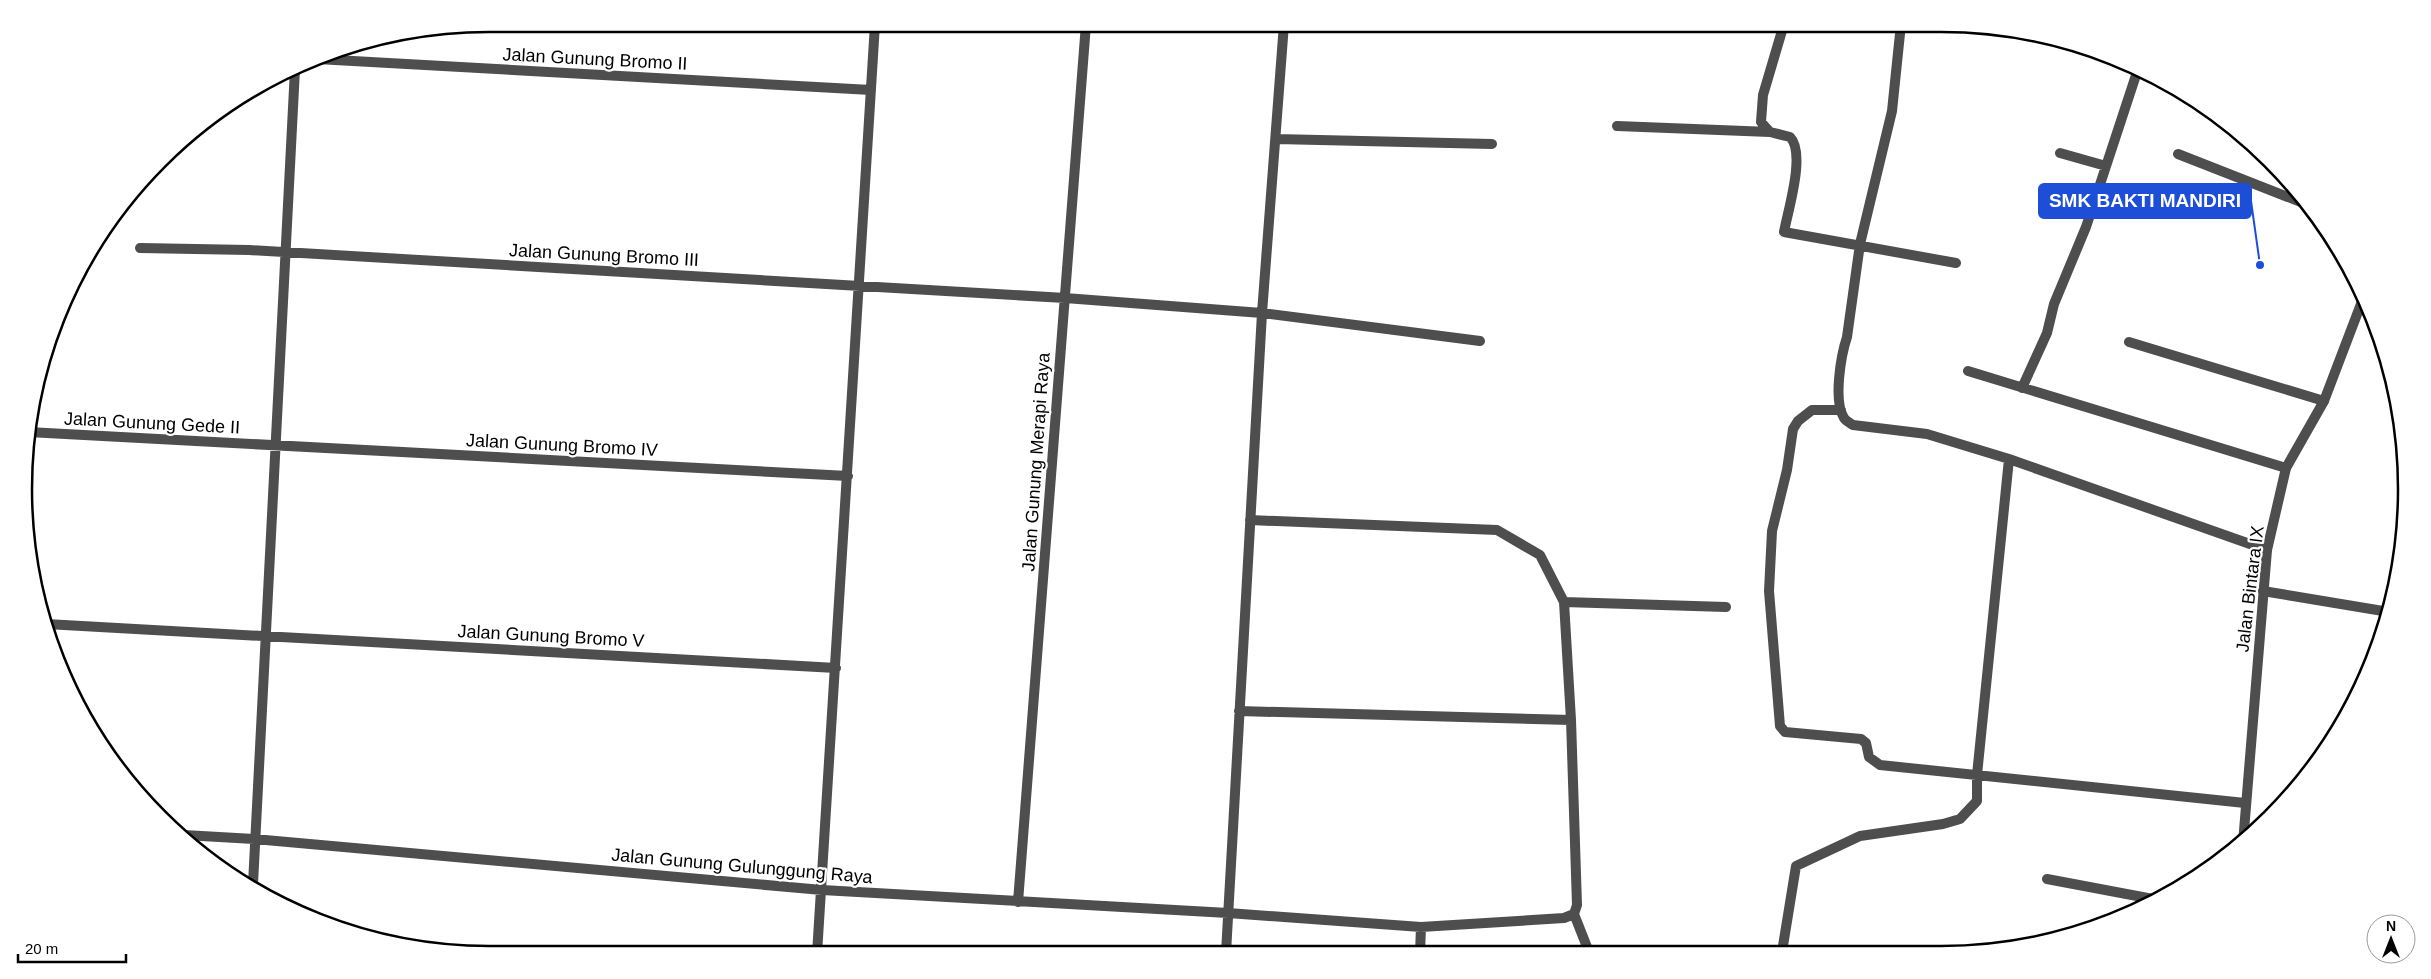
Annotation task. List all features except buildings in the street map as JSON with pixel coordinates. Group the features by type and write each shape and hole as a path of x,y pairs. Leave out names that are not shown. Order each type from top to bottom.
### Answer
{"street":[{"path":"818,946 875,32"},
{"name":"Jalan Gunung Merapi Raya","path":"1018,902 1085,32"},
{"path":"1226,946 1262,313 1283,32"},
{"path":"1770,132 1762,122 1763,95 1782,32"},
{"path":"1900,32 1892,111 1860,244 1847,337 1842,351 1839,381 1841,410 1844,420 1853,425 1927,434 2009,460 2267,550"},
{"name":"Jalan Gunung Bromo II","path":"335,60 871,90"},
{"path":"253,880 295,76"},
{"path":"2022,388 2047,334 2054,304 2086,227 2136,76"},
{"path":"1617,126 1770,132 1790,137 1797,148 1797,162 1784,232 1860,244 1956,263"},
{"path":"1276,139 1492,144"},
{"path":"2060,153 2106,166"},
{"path":"2178,154 2295,200"},
{"name":"Jalan Gunung Bromo III","path":"140,248 285,252 1065,298 1262,313 1480,341"},
{"name":"Jalan Bintara IX","path":"2244,833 2267,550 2286,468 2324,401 2360,306"},
{"path":"2129,342 2324,401"},
{"path":"1968,371 2286,468"},
{"path":"1841,410 1812,410 1798,421 1793,429 1787,470 1772,531 1769,591 1780,726 1784,732 1861,739 1866,743 1869,757 1880,765 2245,802"},
{"name":"Jalan Gunung Gede II","path":"36,432 275,446"},
{"name":"Jalan Gunung Bromo IV","path":"275,446 848,476"},
{"path":"1783,946 1796,866 1860,836 1943,824 1960,819 1978,801 1978,775 2009,460"},
{"path":"1250,520 1497,530 1540,555 1564,602 1572,720 1577,905 1574,914 1587,946"},
{"path":"2263,591 2382,611"},
{"path":"1564,602 1726,607"},
{"name":"Jalan Gunung Bromo V","path":"53,624 836,668"},
{"path":"1239,711 1572,720"},
{"name":"Jalan Gunung Gulunggung Raya","path":"191,835 254,839 822,890 1228,913 1421,927 1564,918 1574,914"},
{"path":"2047,879 2146,898"},
{"path":"1420,946 1421,927"}],"place":[{"name":"SMK BAKTI MANDIRI","path":"2260,265"}]}
